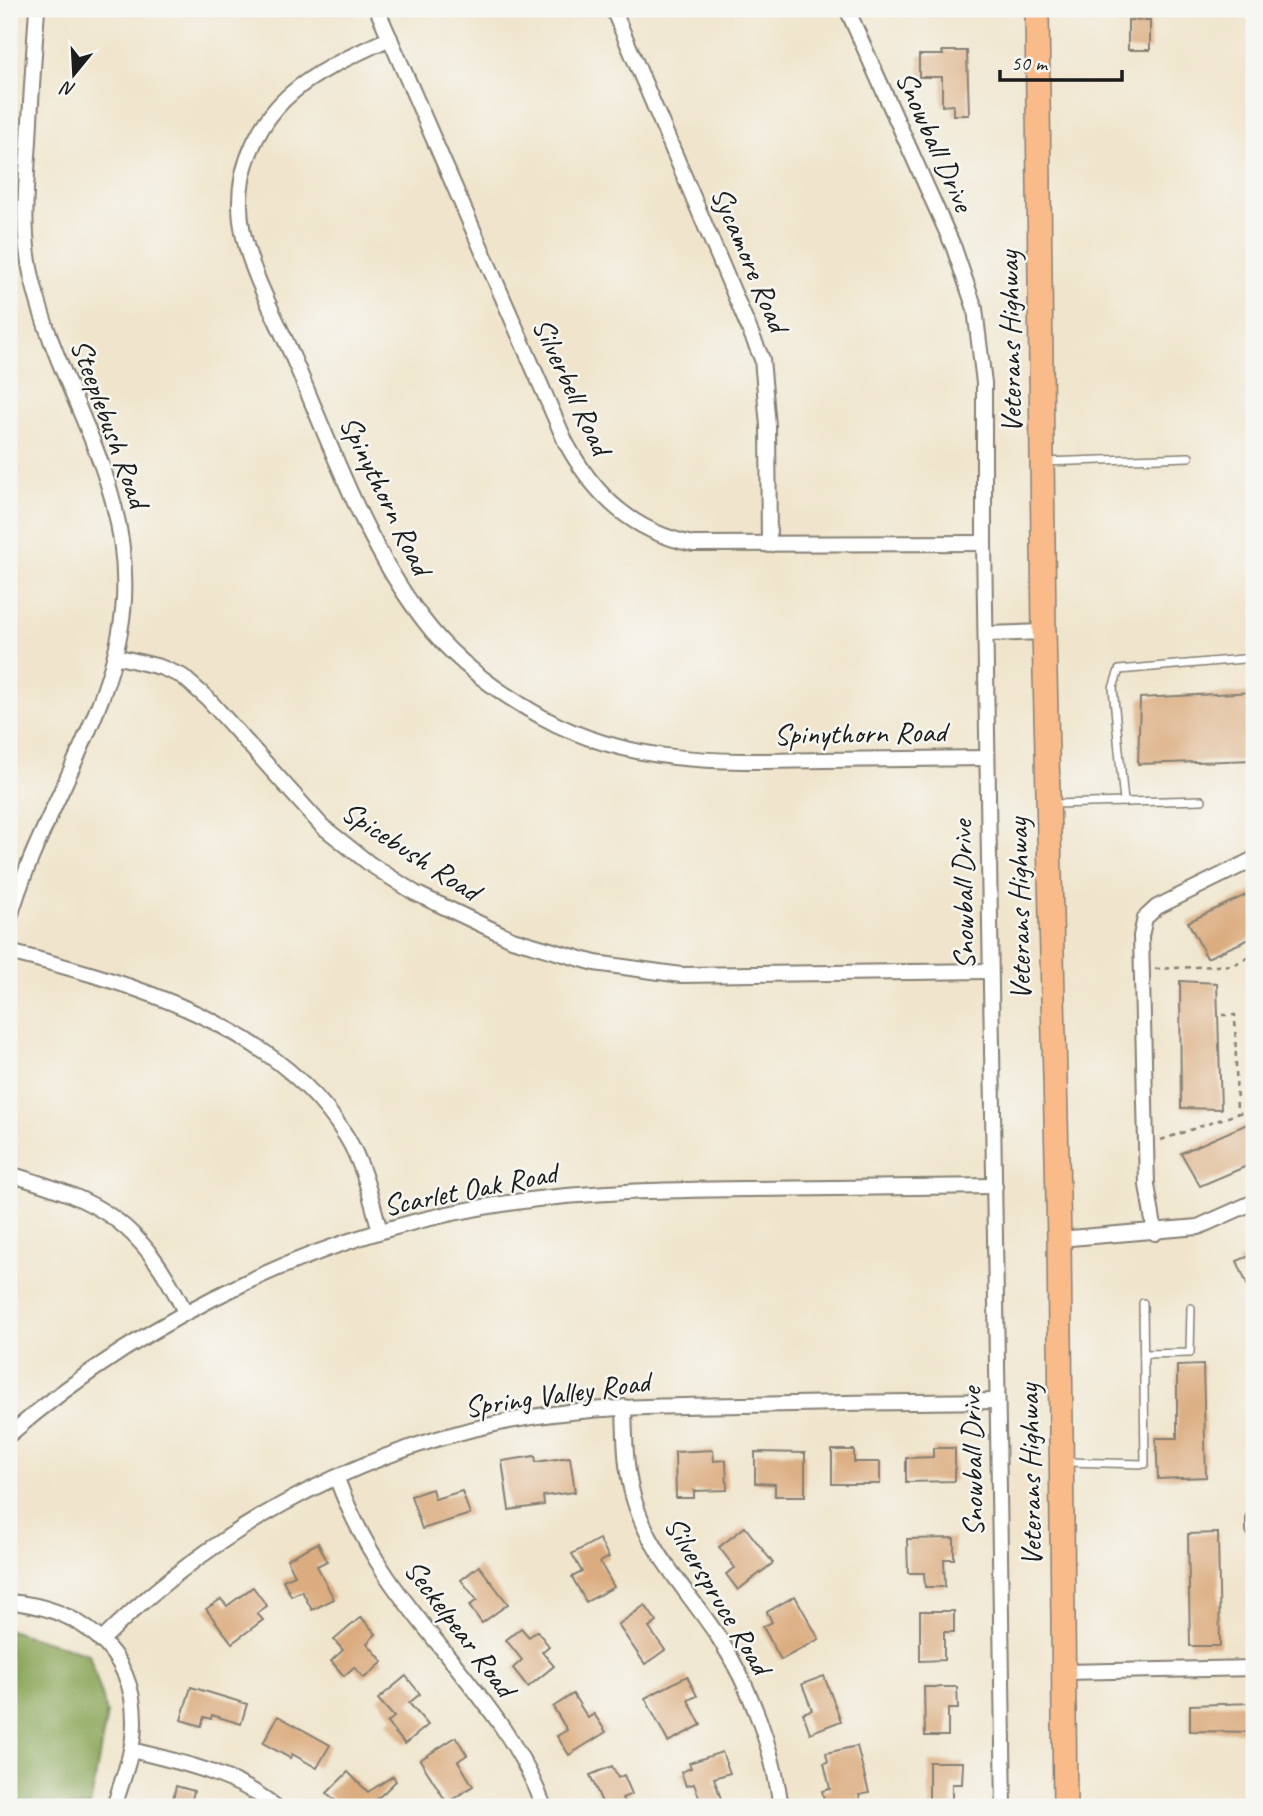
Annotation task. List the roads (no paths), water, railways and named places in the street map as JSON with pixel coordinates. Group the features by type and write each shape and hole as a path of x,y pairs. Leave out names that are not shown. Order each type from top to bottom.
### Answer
{"main road":[{"name":"Veterans Highway","path":"1037,9 1044,632 1059,1239 1065,1807"}],"street":[{"name":"Steeplebush Road","path":"9,920 25,871 96,708 115,656 124,601 123,541 117,508 100,457 47,329 28,258 25,206 37,9"},
{"name":"Silverbell Road","path":"377,9 566,443 588,480 623,514 671,539 719,546 984,542"},
{"name":"Sycamore Road","path":"613,9 762,359 768,426 769,545"},
{"name":"Snowball Drive","path":"847,9 954,248 975,309 984,383 987,758 1004,1807"},
{"name":"Spinythorn Road","path":"390,38 303,81 279,104 257,135 244,173 240,218 251,259 340,466 380,553 423,620 442,642 494,687 543,718 625,749 674,759 727,762 987,758"},
{"path":"987,634 1044,632"},
{"name":"Spicebush Road","path":"115,656 160,667 181,676 208,699 322,826 415,893 512,939 595,963 681,975 990,971"},
{"path":"1155,1233 1147,1185 1140,936 1144,918 1157,907 1254,859"},
{"path":"9,952 110,979 176,1003 279,1065 309,1090 346,1136 358,1159 380,1231"},
{"path":"9,1174 63,1190 113,1216 132,1230 152,1253 184,1312"},
{"name":"Scarlet Oak Road","path":"9,1435 86,1373 184,1312 247,1281 380,1231 482,1207 615,1192 995,1186"},
{"path":"1059,1239 1155,1233 1198,1227 1254,1202"},
{"name":"Spring Valley Road","path":"101,1640 124,1618 237,1530 384,1457 496,1423 624,1407 997,1401"},
{"name":"Silverspruce Road","path":"624,1407 627,1474 643,1524 658,1555 727,1652 764,1730 782,1807"},
{"name":"Seckelpear Road","path":"337,1479 359,1531 388,1578 487,1706 524,1763 544,1807"},
{"path":"1254,1517 1254,1530"},
{"path":"9,1602 35,1604 60,1611 101,1640 122,1667 132,1697 135,1724 131,1750 114,1807"},
{"path":"1065,1672 1254,1668"},
{"path":"131,1750 223,1777 249,1788 276,1807"}],"lane":[{"path":"1043,462 1189,457"},
{"path":"1124,802 1112,688 1119,670 1254,658"},
{"path":"1048,804 1202,800"},
{"path":"1062,1462 1145,1464 1143,1303"},
{"path":"1144,1354 1190,1353 1191,1308"}]}
